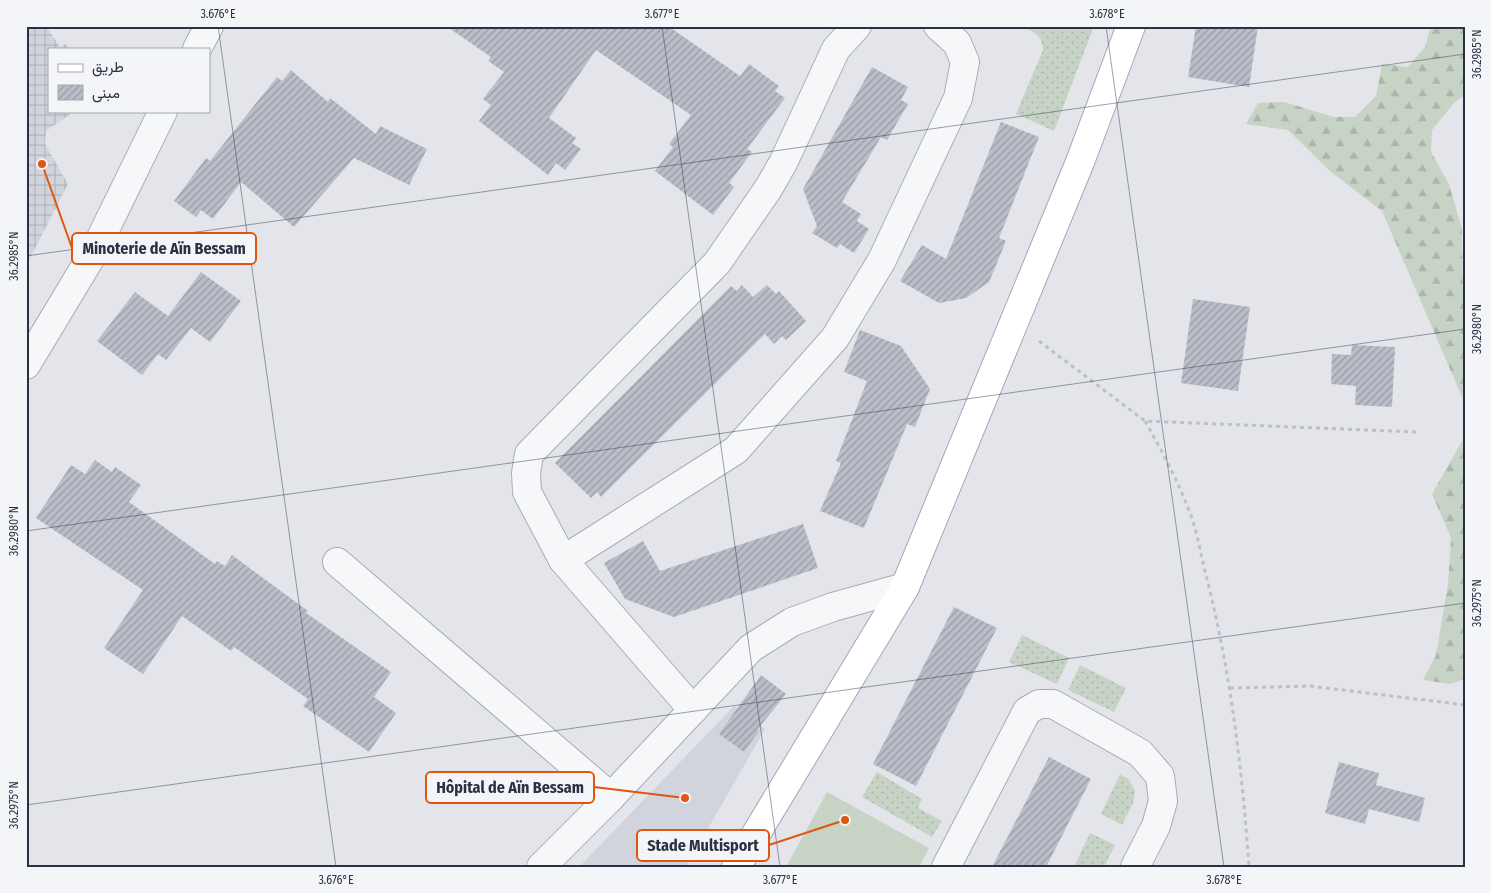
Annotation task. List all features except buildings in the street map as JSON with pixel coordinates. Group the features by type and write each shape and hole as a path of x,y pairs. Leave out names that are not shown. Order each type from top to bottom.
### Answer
{"main road":[{"path":"736,867 905,588 1080,162 1131,26"}],"street":[{"path":"198,48 209,26"},
{"path":"693,710 563,560 527,492 526,473 529,454 717,263 768,189 783,163 836,49 857,26"},
{"path":"563,560 736,450 835,338 882,260 958,98 965,62 957,43 938,26"},
{"path":"26,365 94,252 163,112"},
{"path":"337,562 611,797"},
{"path":"541,867 611,797 751,648 792,622 833,608 905,588"},
{"path":"946,867 1028,711 1038,704 1053,704 1140,753 1160,776 1163,801 1156,826 1135,867"}],"path":[{"path":"1014,323 1145,421 1170,466 1190,514 1219,626 1230,688 1244,793 1249,867"},
{"path":"1145,421 1416,432"},
{"path":"1230,688 1310,686 1465,706"}],"shaded area":[{"path":"26,26 46,26 60,47 66,44 68,48 48,48 48,112 74,112 46,131 45,144 68,184 26,266"},
{"path":"734,706 765,729 686,867 579,867"}],"green space":[{"path":"1020,26 1094,26 1054,131 1016,114 1043,50 1039,37"},
{"path":"1431,26 1465,26 1465,95 1455,102 1432,130 1431,152 1449,184 1462,229 1465,404 1382,211 1331,172 1288,130 1246,124 1258,103 1284,102 1334,117 1355,117 1376,96 1382,64 1408,67 1425,47"},
{"path":"1465,436 1465,679 1450,684 1423,680 1436,655 1448,584 1451,538 1432,494"},
{"path":"1022,635 1069,658 1057,684 1009,662"},
{"path":"1080,665 1126,688 1114,712 1068,690"},
{"path":"877,772 922,799 918,808 942,821 932,837 862,797"},
{"path":"1120,774 1128,779 1135,790 1133,803 1122,825 1101,814"},
{"path":"827,792 929,848 919,867 786,867"},
{"path":"1090,833 1115,845 1104,867 1074,867"}],"place":[{"name":"Minoterie de Aïn Bessam","path":"42,164"},
{"name":"Hôpital de Aïn Bessam","path":"685,798"},
{"name":"Stade Multisport","path":"845,820"}]}
